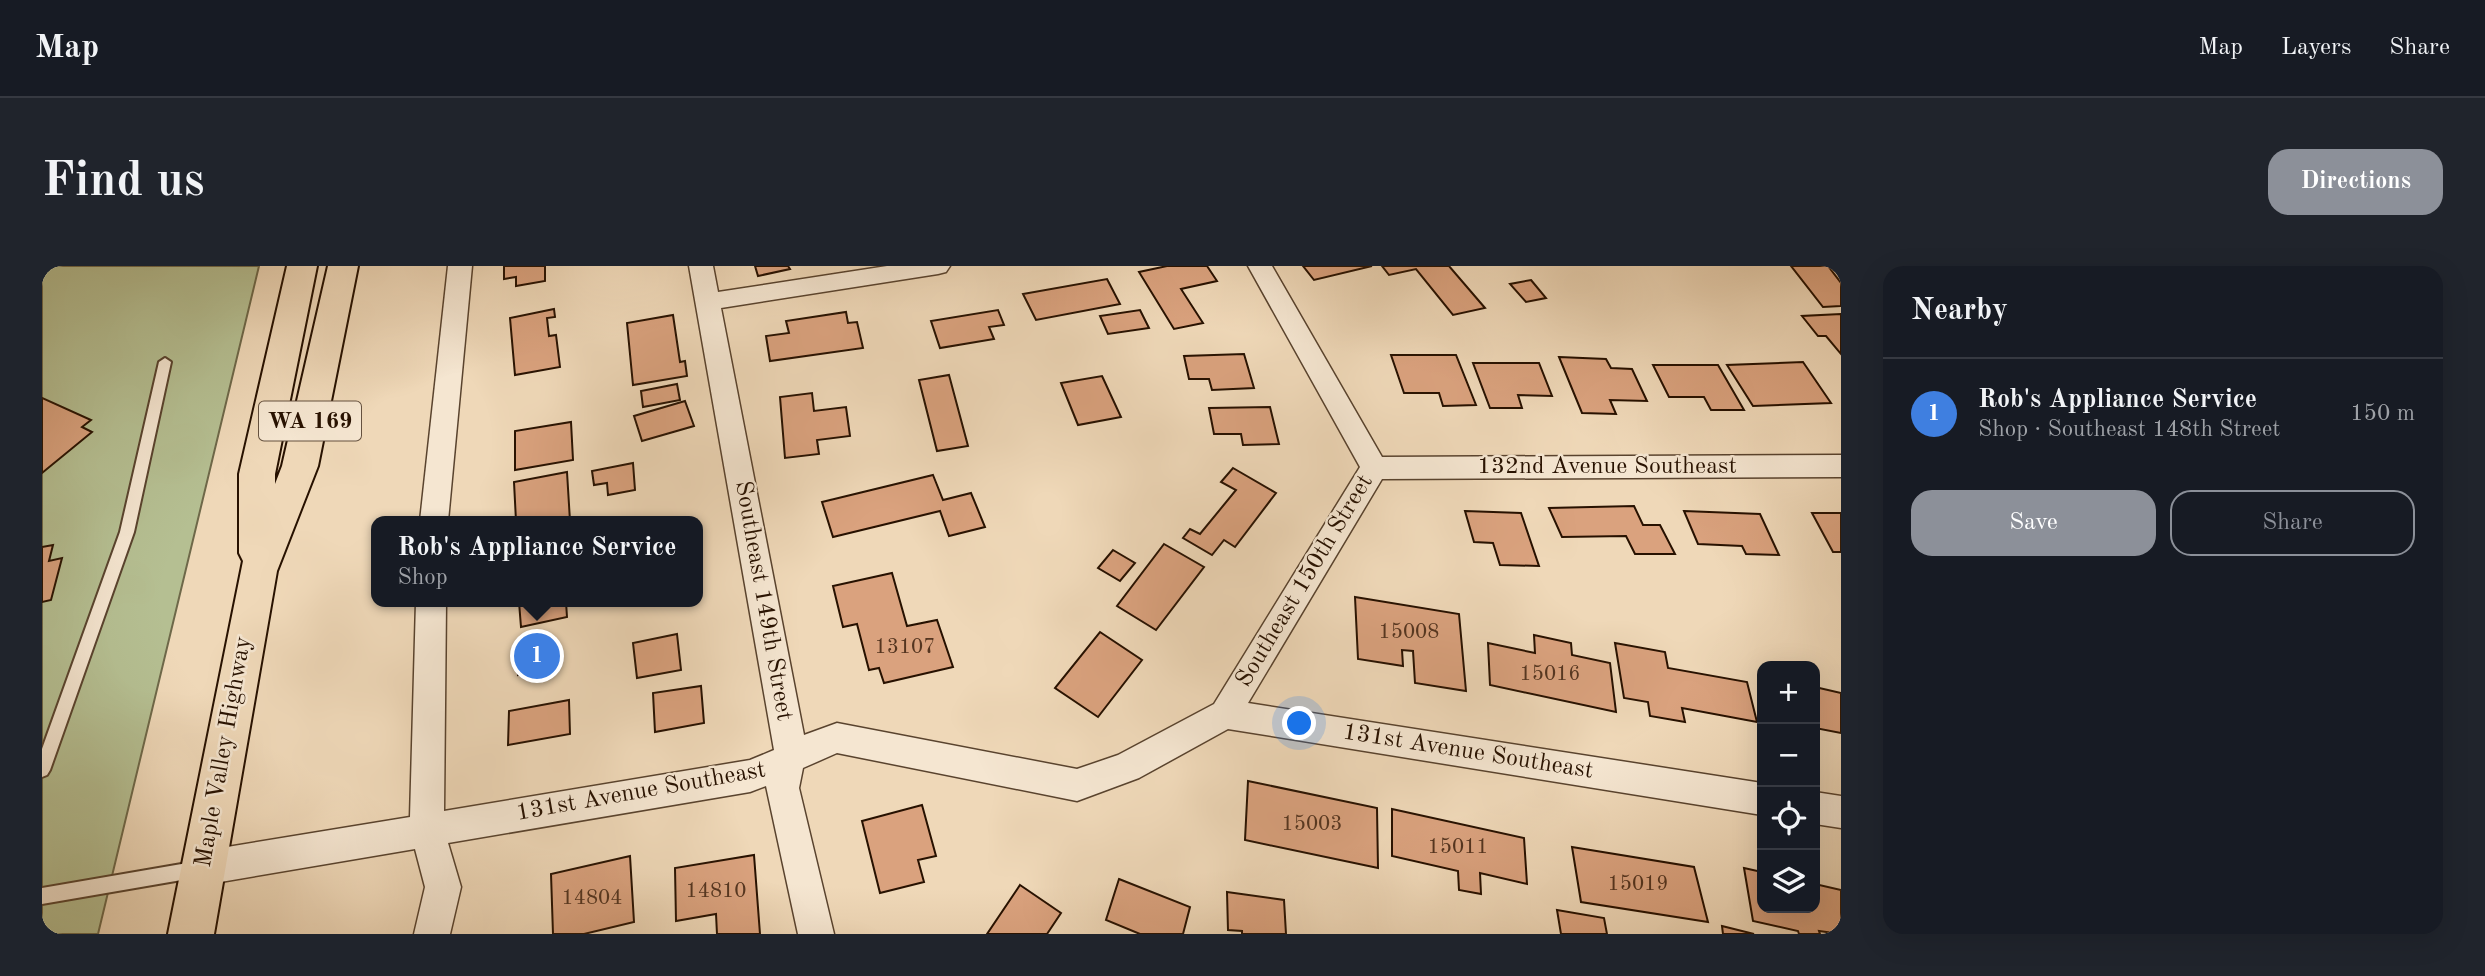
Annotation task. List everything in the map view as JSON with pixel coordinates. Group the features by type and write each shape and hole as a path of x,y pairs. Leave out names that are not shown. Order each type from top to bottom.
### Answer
{"main road":[{"name":"Maple Valley Highway","path":"191,934 258,570 257,474 302,266"},
{"name":"Maple Valley Highway","path":"258,570 300,466 343,266"}],"street":[{"path":"435,516 460,266"},
{"name":"Southeast 149th Street","path":"701,266 792,757 784,773 782,788 816,934"},
{"path":"708,302 937,266"},
{"name":"Southeast 150th Street","path":"1225,714 1374,468 1260,266"},
{"name":"132nd Avenue Southeast","path":"1374,468 1841,466"},
{"path":"431,607 427,829 443,887 432,934"},
{"name":"131st Avenue Southeast","path":"202,868 750,776 770,771 817,742 838,738 1077,785 1128,767 1225,714 1757,798"},
{"path":"1820,809 1841,812"}],"lane":[{"path":"42,770 127,532 166,362"},
{"path":"42,896 202,868"}],"green space":[{"path":"42,266 259,266 98,934 42,934"}],"building":[{"path":"504,266 545,266 545,281 516,286 516,277 504,279"},
{"path":"755,266 788,266 790,269 758,276"},
{"path":"1167,266 1207,266 1217,281 1181,289 1203,323 1174,329 1139,272"},
{"path":"1303,266 1372,266 1314,280"},
{"path":"1382,266 1449,266 1485,308 1453,315 1416,269 1389,275"},
{"path":"1791,266 1828,266 1841,283 1841,306 1823,307"},
{"path":"1107,279 1120,304 1036,320 1023,294"},
{"path":"1531,280 1546,298 1526,302 1510,284"},
{"path":"554,309 555,317 547,318 549,336 556,335 560,367 515,375 510,318"},
{"path":"998,310 1004,325 989,327 994,339 940,348 931,321"},
{"path":"1140,310 1149,328 1108,334 1100,316"},
{"path":"846,312 848,323 857,322 863,348 770,361 766,336 789,333 786,321"},
{"path":"1841,314 1841,354 1826,336 1818,336 1802,316"},
{"path":"673,315 680,362 685,361 687,376 633,385 627,323"},
{"path":"1244,354 1254,388 1212,390 1209,379 1189,379 1184,356"},
{"path":"1391,355 1456,355 1476,405 1443,406 1439,393 1404,393"},
{"path":"1559,357 1606,359 1611,368 1632,369 1647,401 1610,400 1616,414 1582,413"},
{"path":"1803,362 1831,403 1753,406 1727,365"},
{"path":"1473,363 1539,363 1552,396 1518,395 1522,408 1490,408"},
{"path":"1653,365 1718,365 1744,410 1711,410 1704,397 1669,397"},
{"path":"949,375 968,446 937,451 919,380"},
{"path":"1102,376 1121,417 1078,425 1061,383"},
{"path":"677,384 680,400 643,407 641,391"},
{"path":"812,393 814,411 846,407 850,436 817,440 819,454 785,458 780,397"},
{"path":"42,398 91,420 82,427 92,432 42,473"},
{"path":"685,401 694,426 642,441 634,416"},
{"path":"1270,407 1279,444 1243,445 1241,434 1214,434 1209,408"},
{"path":"571,422 573,460 515,470 515,431"},
{"path":"633,463 635,490 608,495 607,483 594,485 592,471"},
{"path":"1233,468 1276,493 1235,547 1224,540 1212,555 1183,538 1190,529 1200,534 1236,490 1221,482"},
{"path":"567,472 570,516 516,516 514,482"},
{"path":"933,475 943,500 971,493 985,527 949,536 940,511 833,537 822,502"},
{"path":"1634,506 1643,525 1660,525 1675,554 1635,554 1626,536 1562,537 1549,508"},
{"path":"1465,511 1521,513 1539,566 1500,565 1493,543 1474,542"},
{"path":"1684,511 1760,514 1779,555 1746,554 1742,546 1698,544"},
{"path":"1812,513 1841,513 1841,552 1833,552"},
{"path":"1164,544 1204,567 1156,630 1117,606"},
{"path":"53,545 49,561 62,558 51,600 42,602 42,547"},
{"path":"1113,550 1135,563 1120,581 1098,568"},
{"path":"892,573 907,626 937,620 953,667 884,683 879,668 869,670 857,624 843,627 833,586"},
{"path":"1355,597 1459,614 1466,691 1415,683 1413,651 1402,650 1403,666 1358,659"},
{"path":"519,607 566,607 567,617 521,627"},
{"path":"1100,632 1142,660 1098,717 1055,688"},
{"path":"677,634 681,670 637,678 633,643"},
{"path":"1534,635 1571,643 1572,655 1610,663 1616,712 1490,685 1488,643 1535,653"},
{"path":"555,638 556,668 518,675 518,645"},
{"path":"1615,643 1665,652 1668,668 1747,682 1757,722 1682,708 1685,722 1650,716 1648,702 1624,698"},
{"path":"701,686 704,723 655,732 653,693"},
{"path":"1820,688 1841,693 1841,733 1820,729"},
{"path":"569,700 570,734 508,745 509,711"},
{"path":"1248,781 1377,808 1378,868 1245,840"},
{"path":"922,805 936,856 918,860 924,882 880,893 862,821"},
{"path":"1392,809 1524,838 1527,884 1480,873 1481,894 1459,890 1458,871 1392,856"},
{"path":"1572,847 1694,867 1708,922 1581,902"},
{"path":"754,855 760,934 717,934 716,914 676,921 675,868"},
{"path":"630,856 634,922 584,934 553,934 551,874"},
{"path":"1744,868 1757,871 1757,913 1820,913 1820,885 1841,890 1841,934 1819,931 1820,934 1799,934 1798,931 1753,921"},
{"path":"1119,879 1190,907 1183,934 1140,934 1106,920"},
{"path":"1020,885 1061,913 1047,934 987,934"},
{"path":"1227,892 1284,900 1286,934 1242,934 1242,931 1228,930"},
{"path":"1557,910 1604,918 1607,934 1561,934"},
{"path":"1722,926 1754,934 1723,934"}],"place":[{"name":"Rob's Appliance Service","path":"537,656"}]}
